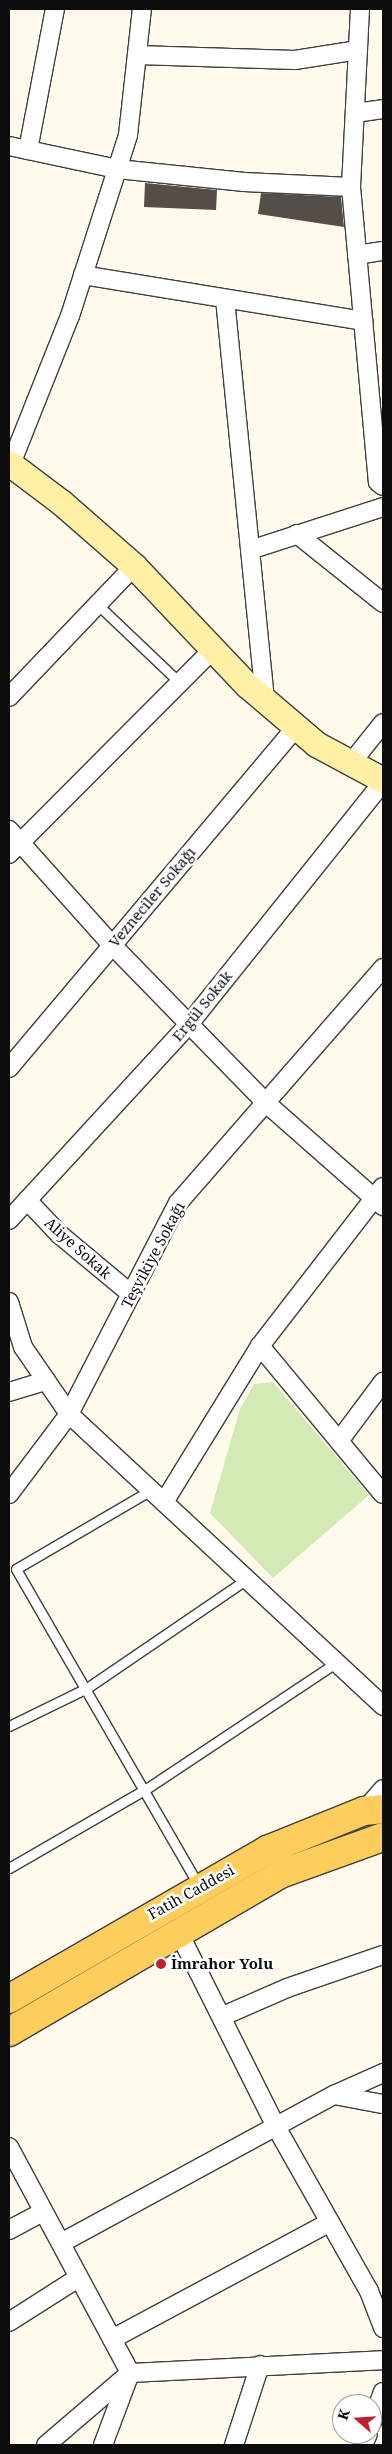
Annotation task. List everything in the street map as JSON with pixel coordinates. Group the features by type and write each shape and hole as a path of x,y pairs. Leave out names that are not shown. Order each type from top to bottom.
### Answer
{"main road":[{"name":"Fatih Caddesi","path":"9,1999 200,1886 267,1850 374,1810"},
{"path":"9,2032 178,1931 280,1874 383,1838"},
{"path":"58,1970 72,1994"}],"street":[{"path":"28,150 55,9"},
{"path":"144,9 136,55 128,135 83,275 10,463 134,566 213,649 265,700 296,727 316,744 383,781"},
{"path":"360,9 351,187 364,321 377,408 378,482 383,486"},
{"path":"136,55 295,60 358,50"},
{"path":"355,113 383,109"},
{"path":"9,146 117,169 244,182 351,187"},
{"path":"357,255 383,251"},
{"path":"83,275 364,321"},
{"path":"225,299 265,700"},
{"path":"250,550 383,507"},
{"path":"298,534 383,603"},
{"path":"9,697 134,566"},
{"path":"164,1502 260,1346 380,1197 266,1103 13,842 180,683 213,649"},
{"path":"351,763 383,724"},
{"name":"Vezneciler Sokağı","path":"9,1068 296,727"},
{"name":"Ergül Sokak","path":"9,1220 189,1024 383,781"},
{"name":"Teşvikiye Sokağı","path":"9,1494 69,1414 178,1203 383,968"},
{"name":"Aliye Sokak","path":"27,1200 59,1234 131,1294"},
{"path":"9,1302 23,1347 69,1414 383,1706"},
{"path":"260,1346 383,1494"},
{"path":"9,1392 46,1381"},
{"path":"339,1441 383,1382"},
{"path":"374,1810 383,1789"},
{"path":"178,1931 223,2016 275,2125 328,2223 369,2291 383,2328"},
{"path":"223,2016 287,1988 383,1955"},
{"path":"61,2243 275,2125 383,2073"},
{"path":"334,2095 383,2104"},
{"path":"9,2147 130,2373 103,2445"},
{"path":"9,2230 43,2212"},
{"path":"112,2339 328,2223"},
{"path":"9,2322 78,2278"},
{"path":"46,2445 130,2373 383,2360"},
{"path":"234,2445 260,2365"}],"lane":[{"path":"97,604 180,683"},
{"path":"151,1490 16,1569 146,1789 200,1886"},
{"path":"9,1726 87,1688 247,1579"},
{"path":"9,1868 146,1789 336,1663"}],"green space":[{"path":"273,1382 369,1495 273,1578 210,1513 240,1409 254,1384"}],"building":[{"path":"145,183 217,190 216,210 144,207"},
{"path":"261,193 341,197 344,227 258,214"}],"place":[{"name":"İmrahor Yolu","path":"161,1964"}]}
